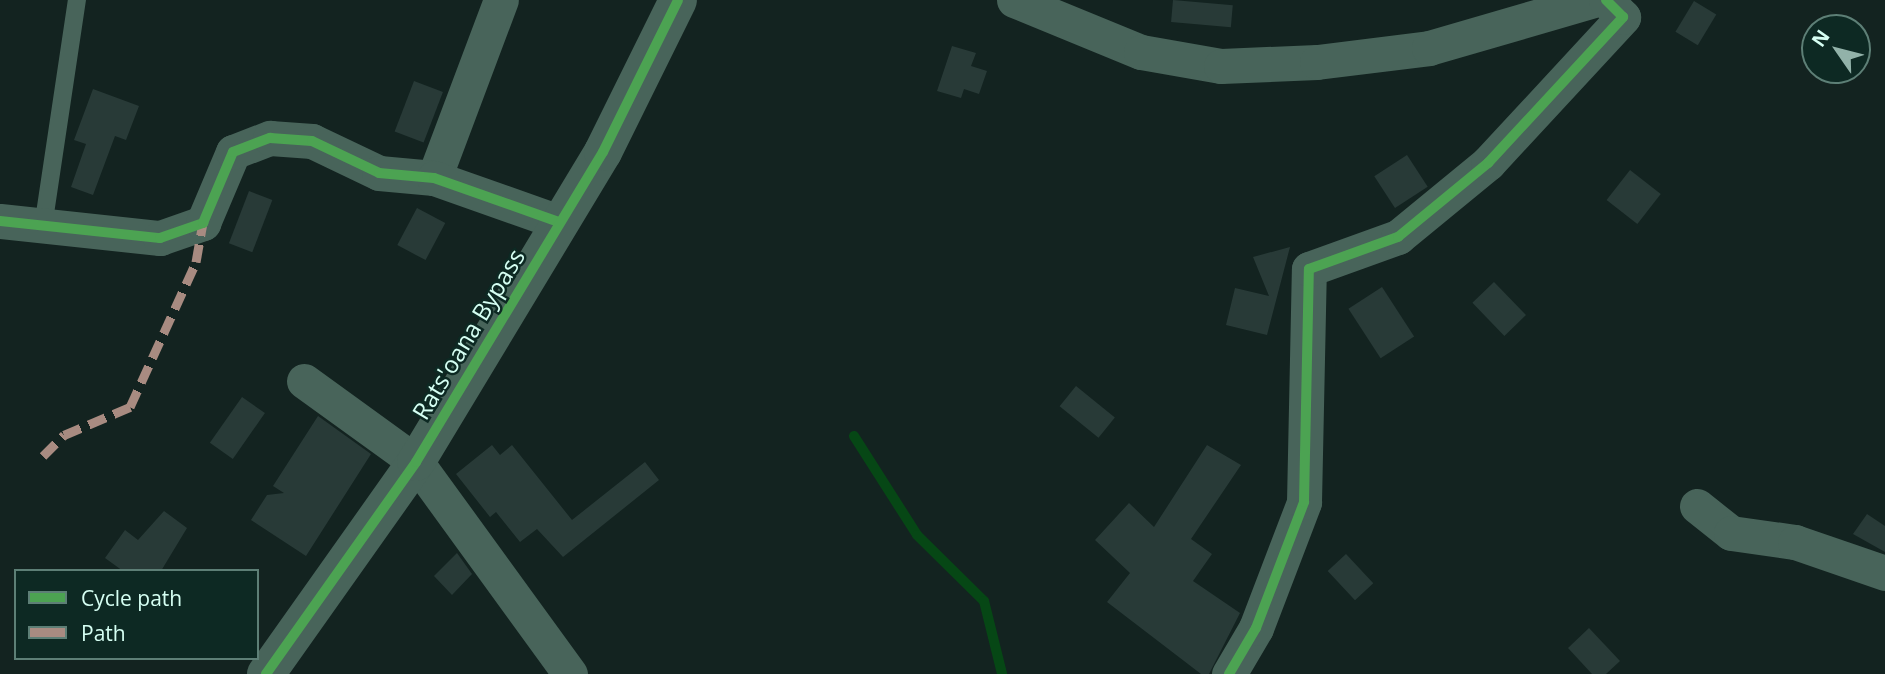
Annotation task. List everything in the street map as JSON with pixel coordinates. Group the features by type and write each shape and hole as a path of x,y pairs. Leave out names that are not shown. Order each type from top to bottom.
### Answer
{"street":[{"path":"434,177 501,0"},
{"name":"Rats'oana Bypass","path":"267,674 416,462 603,152 678,0"},
{"path":"1014,0 1078,13 1141,52 1221,66 1317,62 1429,48 1594,0"},
{"path":"1229,674 1256,628 1304,502 1309,269 1398,237 1488,163 1623,17 1606,0"},
{"path":"0,221 160,238 203,223 233,152 270,138 312,141 379,173 434,177 559,222"},
{"path":"304,381 416,462 570,674"},
{"path":"1697,506 1731,533 1795,542 1885,573"}],"lane":[{"path":"43,227 77,0"}],"building":[{"path":"1173,0 1233,5 1231,27 1171,22"},
{"path":"1694,1 1716,14 1698,45 1675,32"},
{"path":"952,46 976,53 971,66 987,71 979,94 964,89 961,98 937,91"},
{"path":"414,81 443,92 424,143 395,131"},
{"path":"93,89 139,106 126,140 115,136 93,195 71,187 86,144 74,140"},
{"path":"1407,155 1428,187 1395,208 1374,176"},
{"path":"1630,170 1661,194 1637,224 1607,200"},
{"path":"249,191 272,200 252,252 229,243"},
{"path":"417,208 445,223 426,260 397,245"},
{"path":"1290,247 1267,335 1226,325 1235,288 1269,296 1253,257"},
{"path":"1494,282 1526,315 1504,336 1472,303"},
{"path":"1382,287 1414,336 1381,358 1348,309"},
{"path":"1076,386 1115,417 1098,438 1060,406"},
{"path":"242,397 265,413 233,459 210,443"},
{"path":"318,416 371,454 306,556 251,520 267,495 284,493 273,486"},
{"path":"492,445 500,455 512,445 572,520 645,462 659,480 563,557 537,529 520,542 496,512 490,517 456,474"},
{"path":"1207,445 1241,465 1191,539 1212,554 1193,581 1240,613 1209,674 1201,674 1107,602 1130,573 1095,540 1129,503 1154,527"},
{"path":"164,511 187,528 162,569 120,569 105,558 125,530 138,540"},
{"path":"1867,514 1885,526 1885,552 1853,534"},
{"path":"457,553 472,574 452,595 434,576"},
{"path":"1346,554 1373,583 1355,600 1328,571"},
{"path":"1589,628 1620,661 1606,674 1592,674 1568,648"}],"waterway":[{"path":"854,436 917,535 984,601 1002,674"}],"marked path":[{"path":"43,456 64,435 130,407 196,262 203,223"}],"cycle path":[{"path":"266,674 416,462 603,152 678,0"},
{"path":"1229,674 1256,628 1304,502 1309,269 1398,237 1488,163 1623,17 1606,0"},
{"path":"0,221 160,238 203,223 233,152 270,138 312,141 379,173 434,178 559,222"}]}
